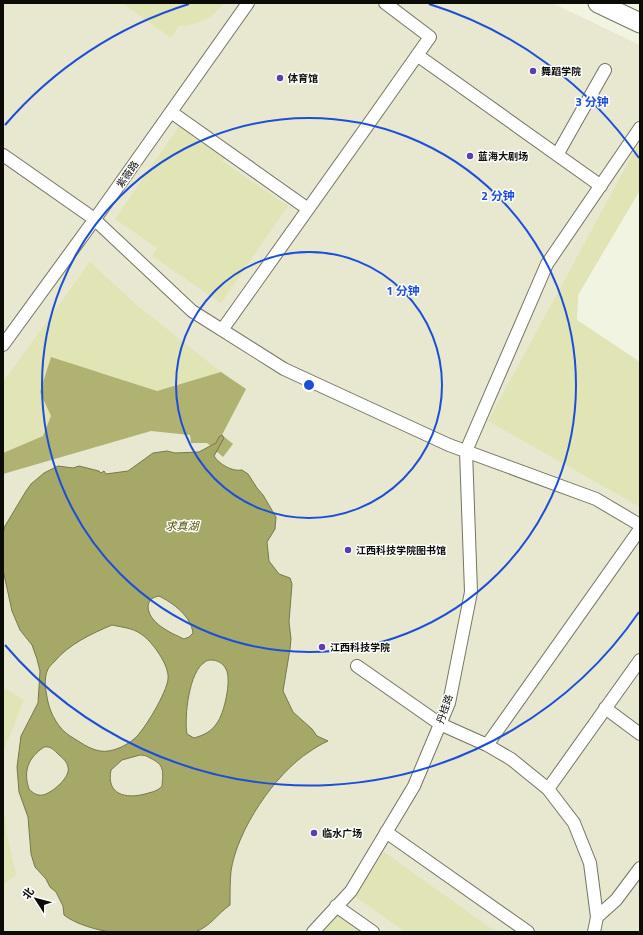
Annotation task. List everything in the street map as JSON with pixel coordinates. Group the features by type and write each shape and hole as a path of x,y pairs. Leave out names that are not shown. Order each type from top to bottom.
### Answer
{"main road":[{"path":"598,3 640,23"}],"street":[{"name":"紫薇路","path":"3,344 94,220 248,3"},
{"path":"222,330 430,37 385,3"},
{"path":"417,55 601,186"},
{"path":"557,155 605,70"},
{"path":"171,112 308,210"},
{"path":"466,451 547,264 640,128"},
{"path":"3,155 93,218 192,311 284,369 449,445 596,499 640,525"},
{"name":"丹桂路","path":"312,932 351,891 414,786 448,703 471,592 466,451"},
{"path":"487,745 640,529"},
{"path":"548,789 640,660"},
{"path":"357,666 440,724 487,745 511,759 548,789 574,823 590,863 597,917 594,932"},
{"path":"606,708 640,734"},
{"path":"386,832 528,932"},
{"path":"597,917 616,900 640,868"},
{"path":"336,906 373,932"}],"shaded area":[{"name":"江西科技学院","path":"3,3 552,3 640,45 640,190 578,295 577,320 640,362 640,932 3,932"},
{"path":"122,3 224,3 219,9 204,20 193,24 179,26 171,38"},
{"path":"180,125 227,157 222,161 288,206 221,303 152,256 157,248 115,219"},
{"path":"640,141 640,190 578,295 577,320 640,362 640,507 488,421"},
{"path":"90,262 138,306 221,372 157,391 100,372 40,392 51,416 43,436 3,453 3,382"},
{"path":"51,357 157,391 221,372 246,389 222,435 233,444 223,457 207,443 191,443 190,435 151,431 3,474 3,453 43,436 51,416 40,392"},
{"path":"3,687 24,700 3,752"},
{"path":"3,807 7,835 16,875 3,885"},
{"path":"384,852 496,932 405,932 353,895"},
{"path":"337,914 364,932 321,932"}],"water":[{"name":"求真湖","path":"222,435 224,438 214,456 226,467 234,470 242,470 248,474 276,517 275,529 267,542 269,561 279,574 290,578 292,584 289,622 291,639 283,691 293,712 312,729 317,736 328,741 296,762 283,774 260,804 249,821 235,855 231,871 230,905 210,923 195,932 113,932 94,929 74,921 64,915 63,906 56,892 50,887 46,879 35,867 31,854 28,817 19,792 17,767 21,736 38,703 40,671 32,645 20,630 12,611 3,570 3,534 5,526 31,484 44,473 58,466 73,468 79,466 99,471 101,473 104,471 106,474 128,471 153,453 167,451 175,453 199,452 216,443","holes":["159,596 170,602 189,621 193,633 184,639 161,627 149,612 148,606 152,599","112,625 134,630 145,637 155,648 163,661 168,674 167,685 164,693 149,720 138,735 131,742 109,751 92,749 66,733 53,717 46,694 45,681 48,669 66,650 88,636","210,660 220,662 226,669 228,674 228,689 220,719 207,733 194,738 187,734 186,726 187,706 191,684 200,667 205,662","44,747 49,747 67,763 68,771 64,780 47,794 37,795 29,789 27,782 27,771 28,765 34,756","140,755 145,756 161,766 163,772 162,786 157,790 145,794 131,796 125,795 115,790 112,785 110,778 111,770 122,760"]}],"place":[{"name":"舞蹈学院","path":"533,71"},
{"name":"体育馆","path":"280,78"},
{"name":"蓝海大剧场","path":"470,156"},
{"name":"江西科技学院图书馆","path":"348,550"},
{"name":"江西科技学院","path":"322,647"},
{"name":"临水广场","path":"314,833"}]}
